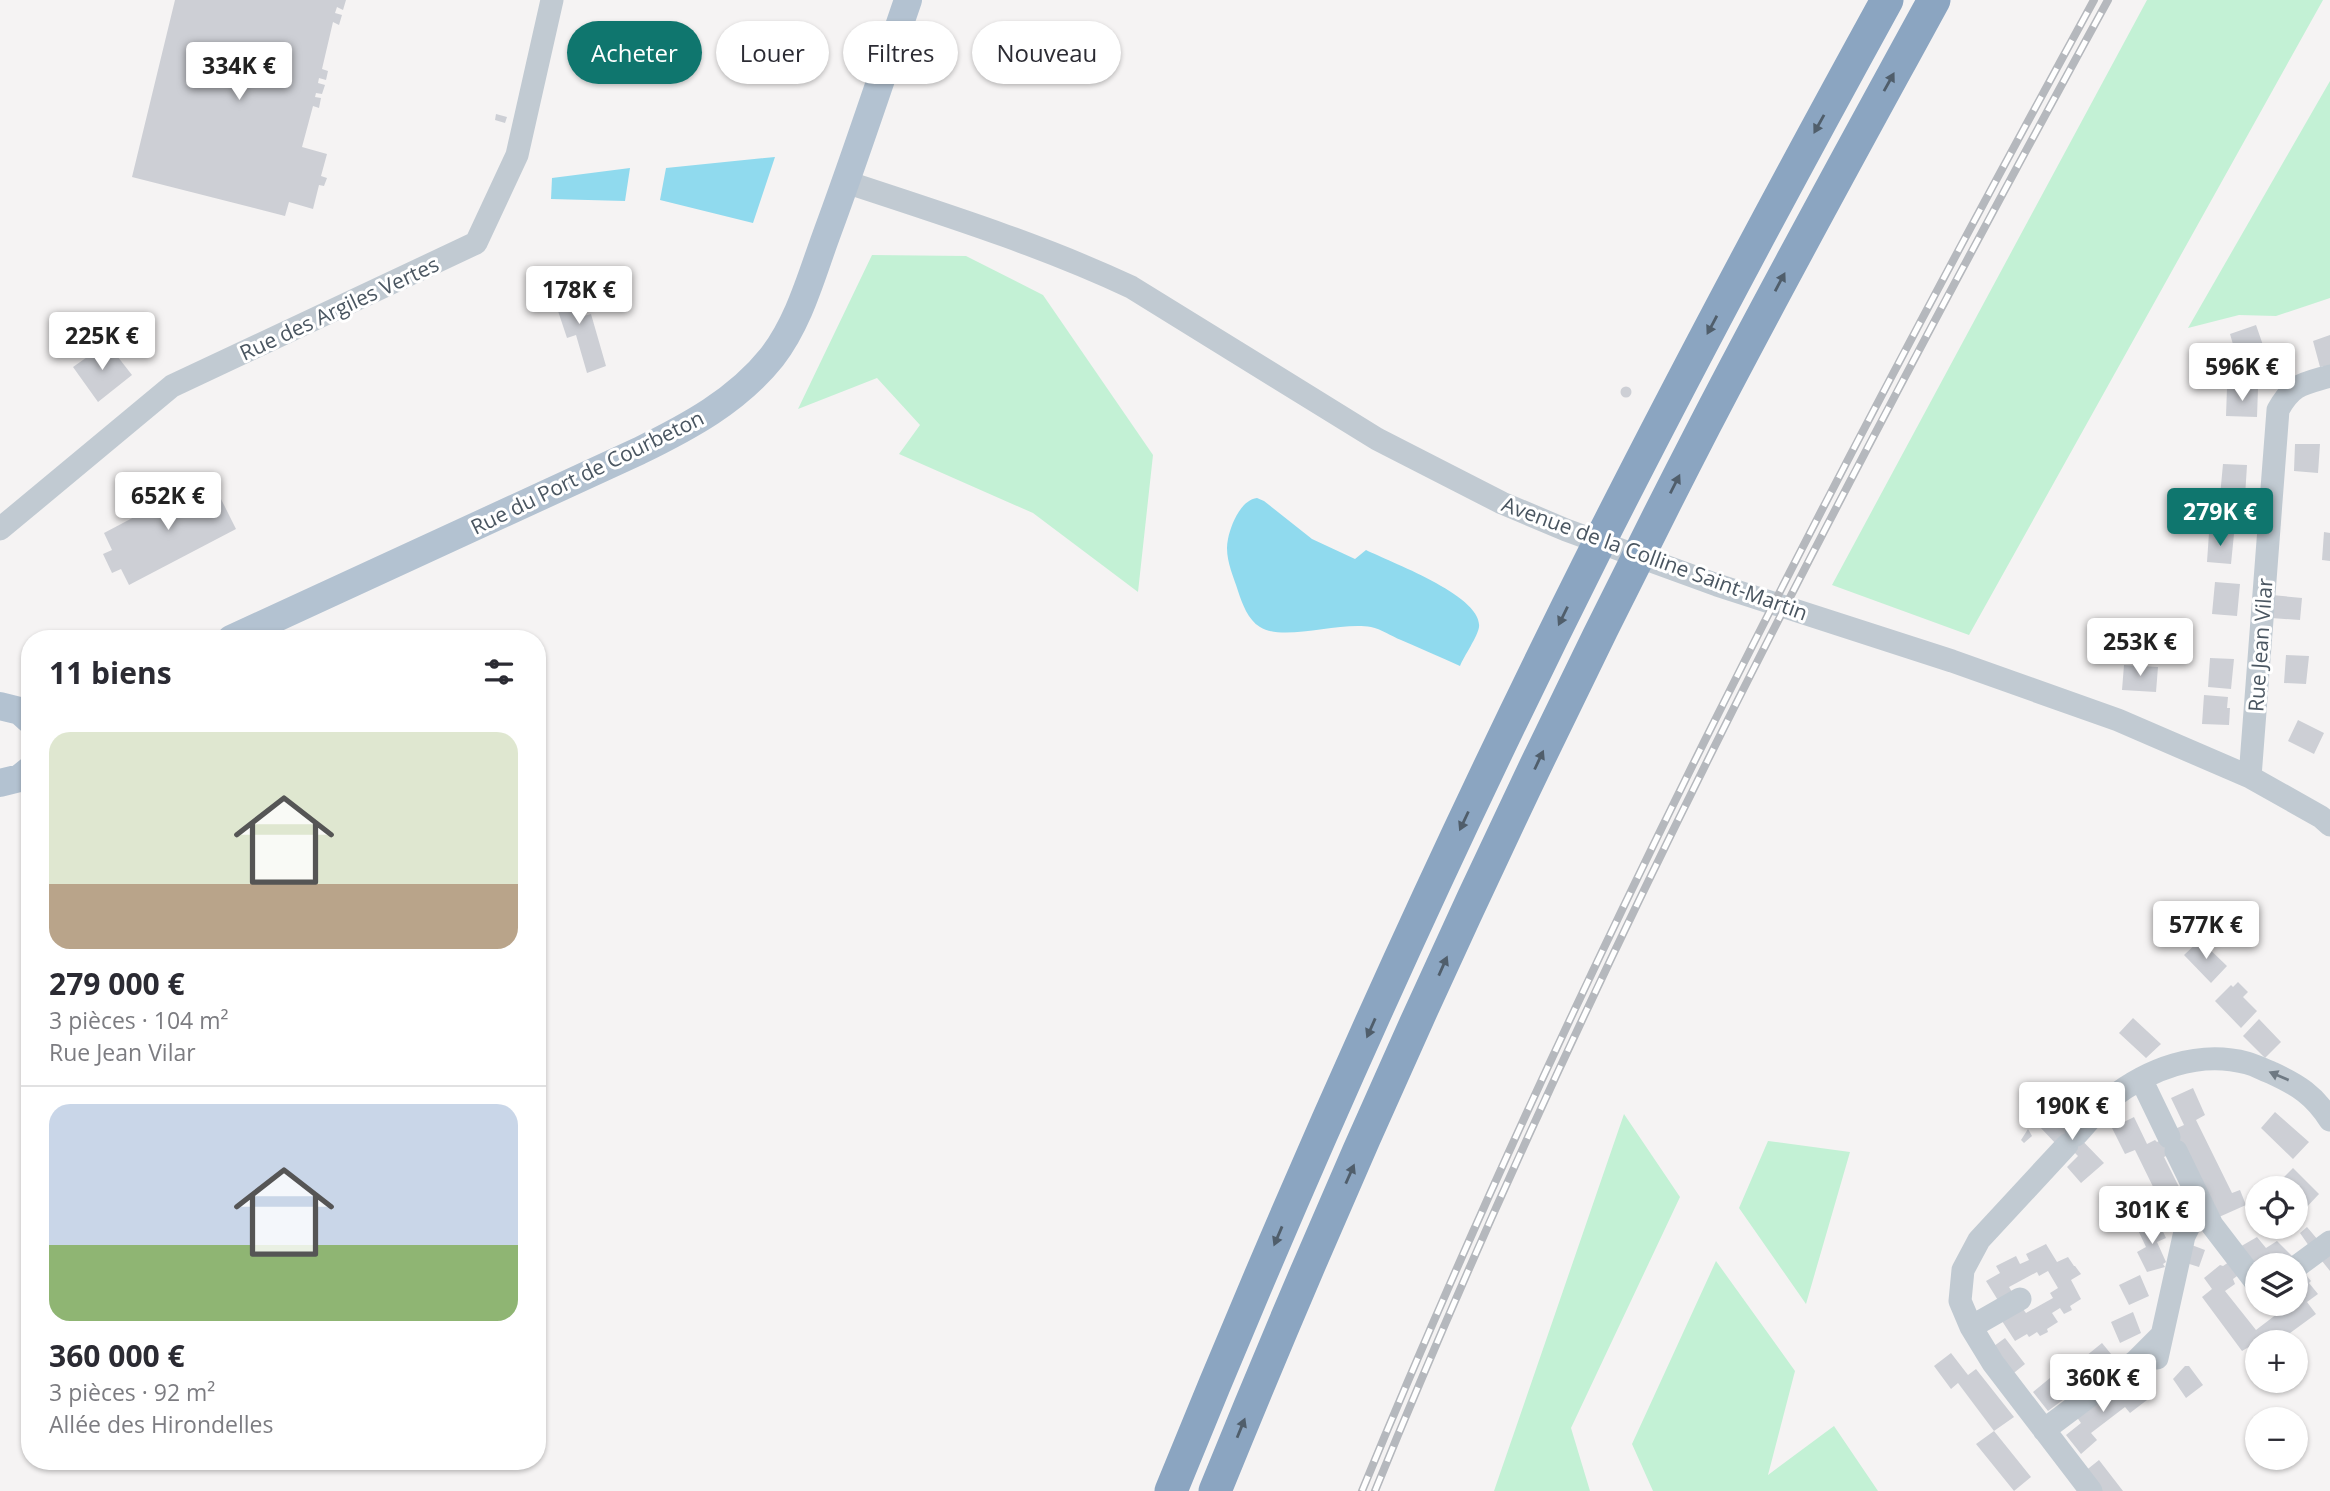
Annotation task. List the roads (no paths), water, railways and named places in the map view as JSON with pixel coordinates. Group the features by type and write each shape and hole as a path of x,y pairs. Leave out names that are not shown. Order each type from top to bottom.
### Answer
{"highway":[{"path":"1171,1491 1281,1229 1452,847 1600,542 1765,223 1887,0"},
{"path":"1215,1491 1322,1235 1548,740 1801,242 1934,0"}],"main road":[{"name":"Rue du Port de Courbeton","path":"250,630 639,452 701,419 759,371 783,339 800,309 908,0"},
{"path":"0,783 21,777"}],"street":[{"name":"Rue des Argiles Vertes","path":"0,529 172,386 476,243 517,155 552,0"},
{"name":"Avenue de la Colline Saint-Martin","path":"846,182 991,229 1131,287 1377,439 1502,503 1566,530 1717,584 1952,661 2118,720 2250,777 2321,817 2330,825"},
{"name":"Rue Jean Vilar","path":"2250,777 2278,411 2287,394 2305,383 2330,376"},
{"path":"2091,1491 1993,1363 1971,1327 1960,1301 1963,1270 1979,1240 2109,1100 2141,1079 2174,1064 2203,1059 2247,1063 2298,1084 2321,1105 2330,1120"},
{"path":"2141,1079 2212,1225 2245,1268"},
{"path":"2157,1358 2184,1236 2192,1220 2204,1209"},
{"path":"2308,1258 2330,1241"},
{"path":"1971,1327 2020,1298"},
{"path":"2044,1430 2136,1361 2162,1335"}],"water":[{"path":"775,157 753,223 660,200 666,168"},
{"path":"630,168 625,201 551,199 552,178"},
{"path":"1257,498 1312,539 1355,559 1366,550 1433,581 1466,604 1476,615 1479,627 1460,666 1371,627 1283,632 1270,631 1256,624 1246,611 1240,596 1230,566 1227,546 1238,514 1246,503"}],"railway":[{"path":"1362,1491 1528,1110 1707,735 1897,366 2094,0"},
{"path":"1375,1491 1540,1110 1720,735 1911,366 2108,0"}]}
